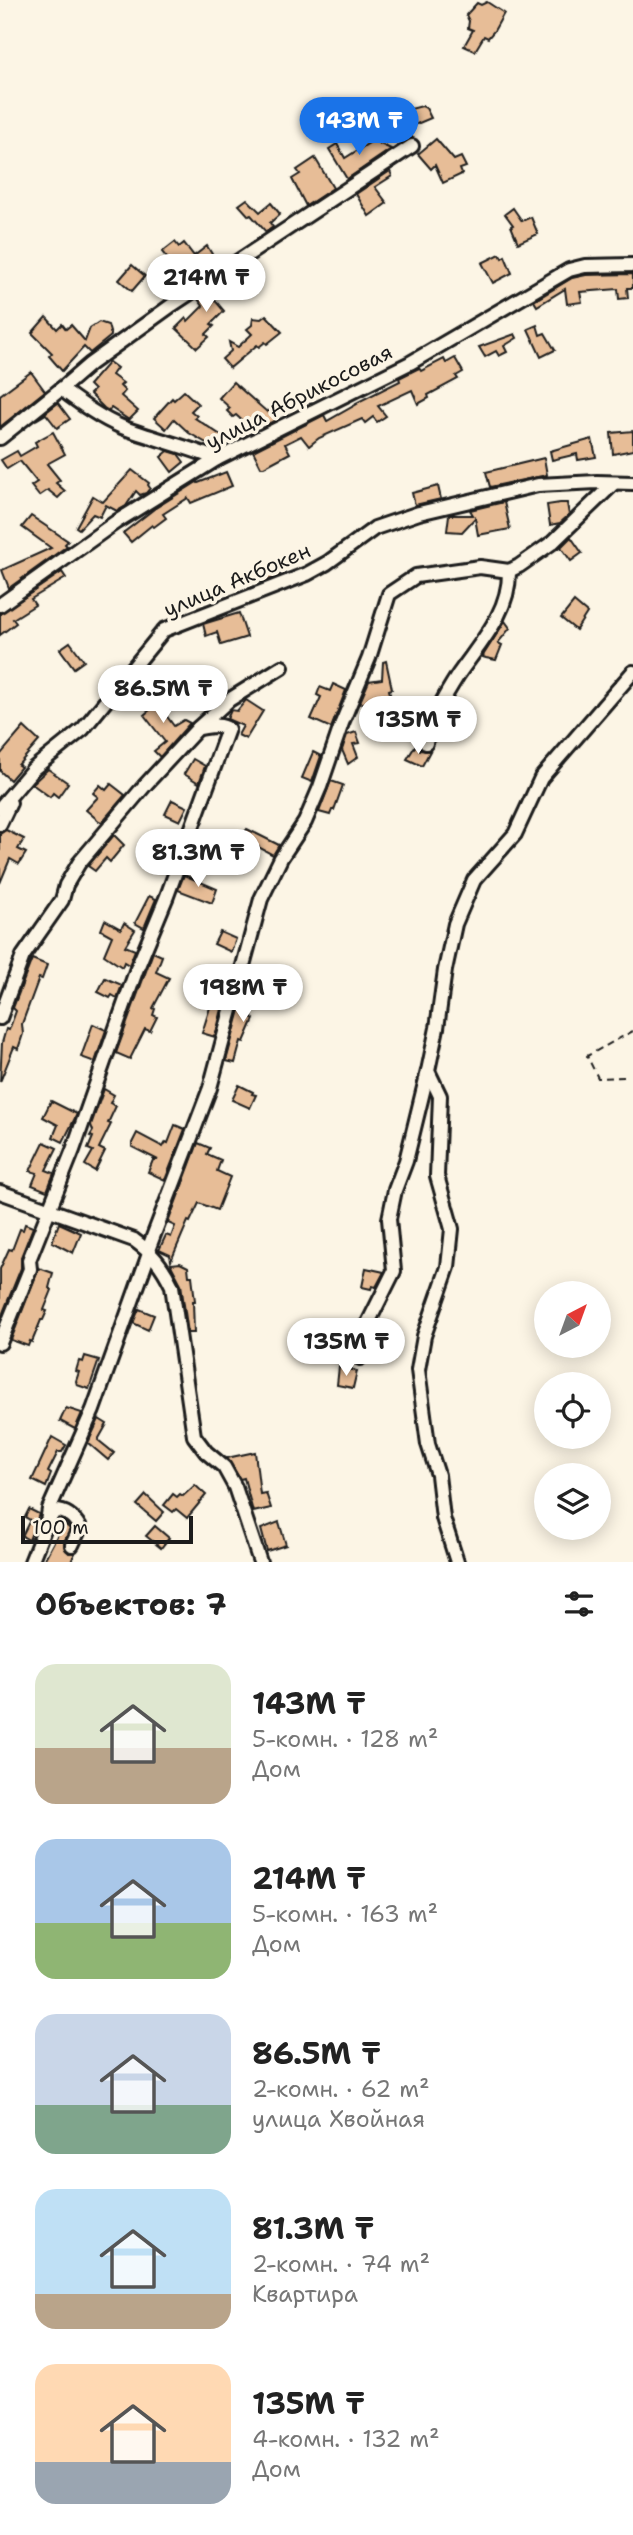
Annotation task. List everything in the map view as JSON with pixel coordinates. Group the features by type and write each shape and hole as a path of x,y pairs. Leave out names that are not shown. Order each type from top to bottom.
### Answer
{"street":[{"path":"0,438 90,364 172,305 411,146"},
{"name":"улица Абрикосовая","path":"0,606 117,522 217,459 410,363 569,270 585,266 633,265"},
{"path":"61,388 122,427 186,446 217,459"},
{"path":"31,1562 47,1522 49,1509 93,1410 210,1088 261,898 281,858 305,822 320,787 342,723 369,658 389,594 416,576 445,570 480,567 509,571 553,542 614,483"},
{"name":"улица Акбокен","path":"0,808 19,783 45,758 83,729 164,630 307,574 375,528 401,519 538,485 633,483"},
{"path":"426,743 430,724 501,611 509,571"},
{"path":"0,1018 23,956 62,900 66,885 79,863 146,784 198,729 229,701 282,667"},
{"path":"359,1358 368,1323 394,1270 389,1219 428,1071 445,970 456,924 474,880 515,834 541,778 633,672"},
{"path":"0,1343 30,1269 29,1260 228,729 224,726 198,729"},
{"path":"0,824 19,783"},
{"path":"428,1071 440,1096 437,1176 452,1229 448,1267 424,1336 418,1370 428,1444 438,1475 443,1518 457,1562"},
{"path":"0,1192 134,1240 162,1265 172,1286 194,1436 206,1452 224,1467 235,1487 260,1562"},
{"path":"47,1522 55,1511 68,1513 80,1528 72,1545"}],"path":[{"path":"624,1077 598,1078 587,1056 633,1031"}],"building":[{"path":"487,2 504,13 494,31 488,38 484,36 475,51 464,46 473,30 468,28 466,15 477,3 481,5"},
{"path":"422,106 431,118 407,128 412,137 400,143 390,123 378,127 375,118 401,109 403,111"},
{"path":"377,138 380,144 391,149 347,179 329,149 337,144 345,158"},
{"path":"436,139 454,160 461,157 466,167 460,169 462,174 443,183 435,165 431,169 418,154"},
{"path":"315,158 333,188 306,206 292,179 300,174 297,170"},
{"path":"390,171 392,176 375,187 387,203 369,216 356,194"},
{"path":"247,199 260,212 271,203 280,214 270,223 273,227 266,232 249,216 239,205"},
{"path":"513,208 522,221 531,217 538,234 518,243 511,226 513,225 505,214"},
{"path":"175,242 179,247 184,243 194,256 207,246 218,264 186,285 184,282 168,295 153,278 171,263 162,252"},
{"path":"500,254 502,258 505,256 512,273 493,283 482,263"},
{"path":"132,265 145,276 132,291 119,280"},
{"path":"243,269 243,276 213,298 224,311 211,324 214,326 206,334 209,337 197,348 176,328 186,318 188,321 203,306 198,299"},
{"path":"633,274 633,288 627,288 628,298 619,299 618,289 580,292 582,302 567,304 565,289 537,306 534,301 572,278"},
{"path":"266,315 282,332 267,344 265,342 259,347 257,345 230,368 222,359 231,351 229,342 238,347 252,334 247,329 252,325 253,318 261,319"},
{"path":"46,317 57,329 62,324 66,329 71,325 85,341 90,328 99,322 108,325 111,336 90,353 84,347 62,371 49,356 52,353 32,333"},
{"path":"537,325 540,335 545,333 555,350 541,357 528,329"},
{"path":"515,334 517,338 504,346 507,352 499,356 496,351 485,357 479,347"},
{"path":"455,358 463,372 456,376 458,379 428,395 429,398 418,404 412,390 378,406 386,416 377,422 373,417 365,423 362,419 319,438 309,446 301,436 285,444 290,453 261,467 253,451 324,415 327,421 419,368 421,371 444,359 446,363"},
{"path":"109,362 117,368 112,375 123,383 120,386 125,391 121,396 138,411 129,420 111,408 109,411 104,408 90,394 94,390 89,385"},
{"path":"31,372 45,391 0,427 0,395"},
{"path":"233,382 278,419 266,425 256,415 247,425 236,415 233,417 227,411 230,408 219,398"},
{"path":"184,391 198,404 191,411 197,416 195,418 231,442 217,449 189,433 174,419 166,429 154,418 172,398 174,400"},
{"path":"58,403 70,419 57,428 46,414 36,420"},
{"path":"633,431 633,450 613,454 611,433"},
{"path":"53,432 65,454 47,464 60,480 56,483 65,491 58,498 48,490 39,496 31,486 37,482 20,461 7,469 1,460 17,451 20,456 37,446 35,442"},
{"path":"592,439 596,457 578,460 577,454 552,460 550,451"},
{"path":"168,451 178,454 184,462 172,472 161,457"},
{"path":"544,458 547,475 490,487 486,472"},
{"path":"132,470 149,483 150,488 146,493 140,495 136,491 126,506 117,511 106,505 100,517 93,514 79,529 76,527 93,496 103,502"},
{"path":"226,472 232,486 191,503 188,498 163,514 166,518 154,527 152,525 131,542 123,533 154,509 197,482"},
{"path":"438,486 441,499 415,505 412,493"},
{"path":"504,502 510,529 478,535 475,518 462,532 447,531 449,515 473,515 470,510"},
{"path":"567,503 569,515 560,523 550,525 547,505"},
{"path":"31,516 68,541 65,544 67,546 9,588 2,570 51,548 22,527"},
{"path":"571,537 582,553 571,561 561,547"},
{"path":"275,562 279,576 261,583 255,571"},
{"path":"62,572 66,578 31,599 35,605 13,619 16,623 0,635 0,614"},
{"path":"574,602 587,613 576,630 561,618"},
{"path":"239,613 247,637 221,645 217,632 206,636 203,624"},
{"path":"505,621 510,628 498,643 502,645 496,660 483,657 484,654"},
{"path":"70,642 84,661 74,668 60,649"},
{"path":"386,661 392,689 389,690 391,698 359,704 369,681 382,679 383,662"},
{"path":"333,684 346,690 331,728 311,719 321,697 317,695 320,687 330,691"},
{"path":"151,695 174,726 184,720 190,723 160,757 154,751 165,742 144,715 151,709 144,702"},
{"path":"246,700 263,711 246,739 238,735 243,726 227,719 231,710 237,711"},
{"path":"24,727 39,741 18,765 21,767 10,780 0,771 0,755"},
{"path":"356,732 360,743 353,744 358,757 348,764 342,750 347,735"},
{"path":"417,743 420,750 430,751 422,766 407,759"},
{"path":"313,752 321,756 312,782 302,778"},
{"path":"193,759 205,766 199,783 184,774"},
{"path":"48,769 68,783 58,797 53,793 50,797 32,784"},
{"path":"331,781 343,785 330,815 319,812"},
{"path":"111,784 125,795 102,822 86,810 98,797 93,793 100,785 106,790"},
{"path":"172,800 187,807 180,821 165,814"},
{"path":"247,829 279,845 273,855 240,840"},
{"path":"6,830 24,839 18,849 26,853 19,864 10,859 0,883 0,834"},
{"path":"114,835 124,845 110,862 106,858 95,871 88,866"},
{"path":"184,875 217,889 212,903 178,890"},
{"path":"149,896 156,899 144,928 135,923"},
{"path":"105,920 121,929 124,923 135,930 125,946 135,950 129,965 124,962 122,967 104,955 112,936 101,930"},
{"path":"220,932 236,939 231,952 214,944"},
{"path":"153,952 162,956 156,972 169,978 153,1008 153,1015 157,1017 150,1031 145,1029 130,1059 116,1053"},
{"path":"32,959 47,965 42,979 39,978 22,1024 23,1034 18,1049 14,1047 0,1082 2,1043 16,1011 13,1008"},
{"path":"105,978 122,985 117,998 112,995 110,998 98,992"},
{"path":"246,988 258,992 251,1017 254,1019 244,1042 241,1041 235,1063 226,1061"},
{"path":"212,1001 223,1005 215,1037 202,1033"},
{"path":"93,1024 106,1030 95,1062 81,1057"},
{"path":"239,1085 256,1095 250,1108 232,1100"},
{"path":"104,1089 114,1095 110,1103 116,1106 108,1123 111,1124 99,1148 105,1151 95,1171 85,1165 93,1151 88,1149 93,1137 90,1136 93,1131 91,1125"},
{"path":"51,1101 77,1114 63,1142 53,1137 58,1125 43,1117"},
{"path":"175,1125 185,1129 165,1180 148,1172 153,1160 158,1160 132,1147 132,1143 137,1133 163,1147 168,1143"},
{"path":"44,1142 57,1148 46,1170 54,1173 47,1191 32,1185 37,1173 30,1171"},
{"path":"198,1143 210,1148 207,1154 221,1160 217,1171 230,1177 217,1210 199,1203 171,1261 170,1255 159,1250 166,1235 171,1237 175,1226 168,1223"},
{"path":"59,1223 81,1233 73,1253 52,1242"},
{"path":"25,1224 33,1227 21,1257 21,1268 0,1320 0,1269"},
{"path":"180,1263 188,1267 189,1276 192,1276 195,1301 194,1333 188,1333 181,1284 171,1264"},
{"path":"39,1268 53,1273 49,1288 52,1290 44,1310 47,1311 28,1346 11,1340"},
{"path":"366,1268 384,1272 376,1287 372,1286 371,1289 362,1287"},
{"path":"139,1309 154,1315 148,1330 133,1323"},
{"path":"85,1356 99,1360 89,1389 77,1385 76,1381 79,1361 83,1362"},
{"path":"339,1367 357,1371 353,1388 337,1385"},
{"path":"66,1408 82,1413 75,1429 60,1421"},
{"path":"99,1419 107,1424 98,1440 114,1453 108,1460 88,1443"},
{"path":"52,1437 66,1445 62,1452 58,1452 48,1472 51,1474 46,1487 32,1480"},
{"path":"255,1452 260,1494 266,1493 271,1508 253,1512 244,1478 240,1479 227,1458"},
{"path":"195,1485 206,1495 187,1518 176,1509 173,1512 164,1505 173,1494 177,1497 180,1494 183,1496"},
{"path":"146,1495 164,1512 156,1521 137,1505"},
{"path":"29,1509 39,1514 29,1540 22,1536 30,1520 25,1517"},
{"path":"279,1522 286,1545 267,1551 261,1529"},
{"path":"64,1523 70,1529 64,1542 65,1549 69,1553 75,1553 71,1562 43,1562"},
{"path":"155,1526 169,1538 161,1548 146,1536"}]}
